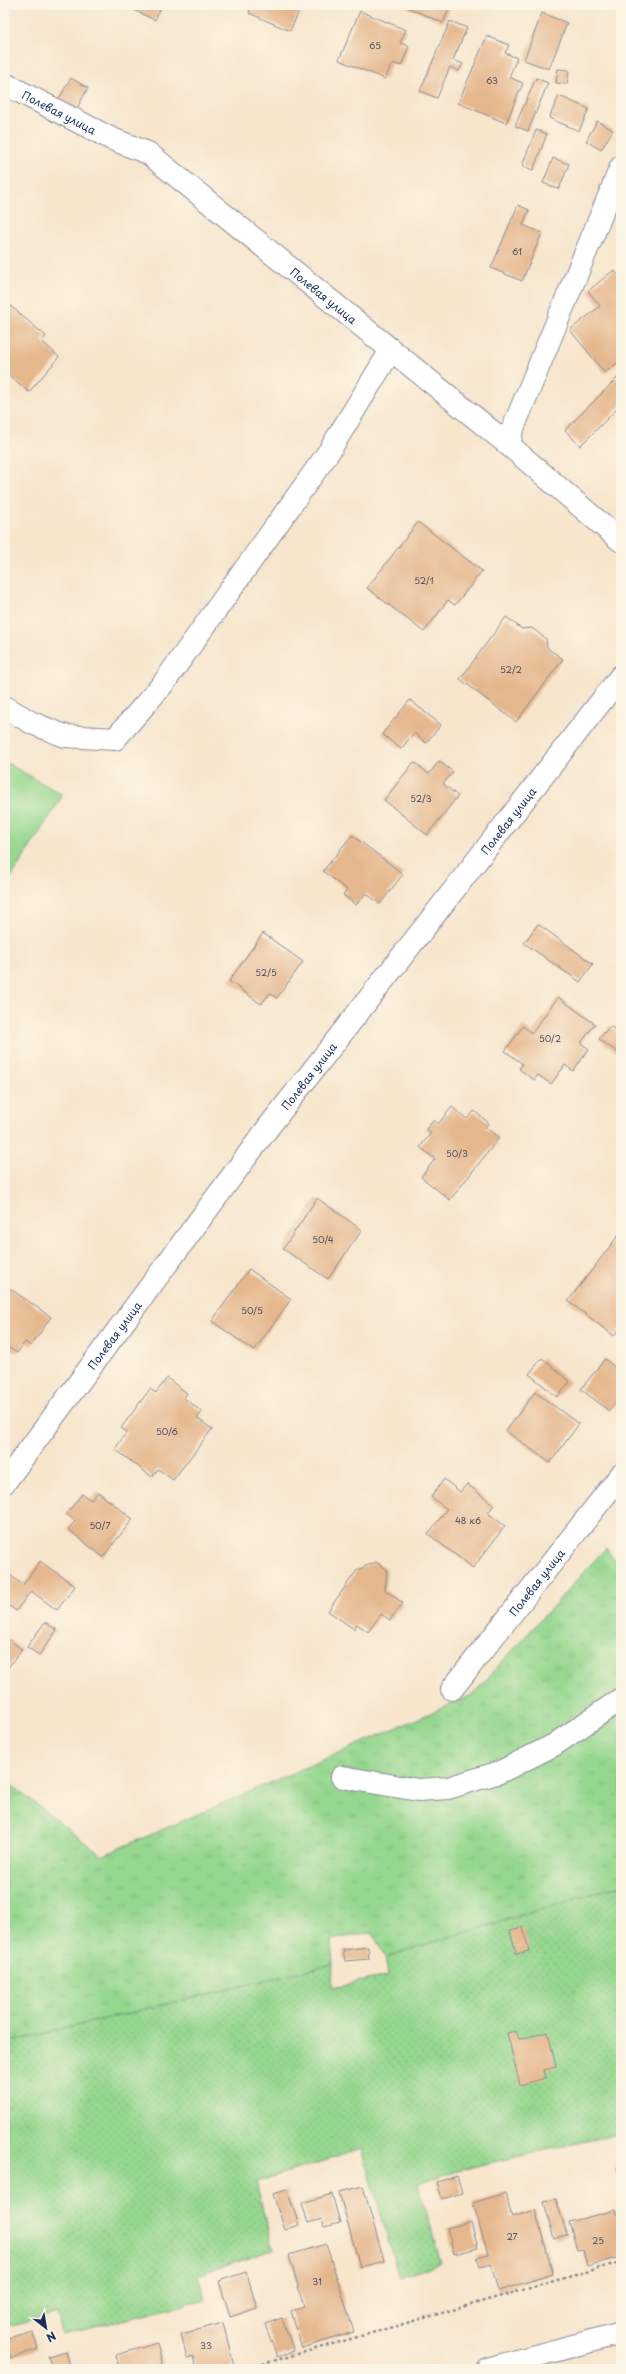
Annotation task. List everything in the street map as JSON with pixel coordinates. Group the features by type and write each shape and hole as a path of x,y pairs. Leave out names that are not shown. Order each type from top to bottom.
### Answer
{"street":[{"name":"Полевая улица","path":"5,84 112,139 148,153 510,446 621,542"},
{"path":"510,446 511,433 621,167"},
{"path":"5,707 32,723 65,736 115,739 163,684 328,453 391,350"},
{"name":"Полевая улица","path":"5,1482 267,1129 621,676"},
{"name":"Полевая улица","path":"452,1690 618,1490"},
{"path":"342,1777 418,1790 448,1788 500,1772 554,1745 621,1699"},
{"path":"487,2369 621,2333"}],"path":[{"path":"245,2369 621,2262"}],"green space":[{"path":"5,762 63,795 5,887"},
{"path":"606,1548 621,1570 621,1885 385,1957 372,1932 331,1940 333,1964 5,2043 5,1780 102,1856 472,1695"},
{"path":"621,1885 621,2133 472,2167 418,2183 441,2263 399,2278 362,2149 256,2182 273,2250 198,2275 205,2300 62,2335 57,2313 5,2327 5,2043 333,1964 332,1987 388,1976 385,1957"}],"building":[{"path":"123,5 162,5 155,20"},
{"path":"252,5 302,5 290,31 249,13"},
{"path":"402,5 451,5 443,23"},
{"path":"360,11 406,30 400,43 409,46 401,66 392,63 385,79 339,60"},
{"path":"542,13 567,23 549,69 524,60"},
{"path":"450,21 467,28 453,60 463,64 459,71 450,67 437,98 420,91"},
{"path":"487,36 509,45 505,53 517,58 509,77 523,83 506,123 458,103"},
{"path":"558,69 569,70 567,84 556,83"},
{"path":"71,78 88,88 76,110 58,100"},
{"path":"536,78 548,83 528,131 515,126"},
{"path":"559,96 589,109 579,131 549,118"},
{"path":"597,121 613,130 601,150 586,141"},
{"path":"536,130 547,134 533,170 522,166"},
{"path":"553,158 569,164 559,189 543,183"},
{"path":"518,205 529,210 523,225 542,233 522,281 491,268"},
{"path":"614,270 621,278 621,360 605,373 570,330 600,306 588,291"},
{"path":"7,303 46,336 42,341 59,357 29,392 5,372 5,306"},
{"path":"617,378 621,382 621,405 580,446 565,430"},
{"path":"418,522 482,571 455,605 448,600 424,632 367,588"},
{"path":"506,617 522,629 532,628 546,639 547,648 563,659 516,722 460,679"},
{"path":"410,700 441,725 426,743 414,733 401,749 382,734"},
{"path":"439,761 453,772 443,784 458,796 427,835 384,800 414,762 429,774"},
{"path":"352,835 403,874 380,904 366,893 356,905 343,895 347,890 323,871"},
{"path":"538,924 593,964 580,982 524,943"},
{"path":"263,933 303,962 277,998 270,993 261,1004 229,981"},
{"path":"558,997 595,1024 581,1043 589,1049 573,1071 565,1065 551,1084 538,1075 534,1080 519,1069 523,1064 505,1051 523,1026 532,1033"},
{"path":"610,1026 621,1034 621,1055 599,1039"},
{"path":"452,1107 467,1119 474,1111 489,1123 485,1127 499,1138 450,1200 421,1177 435,1159 420,1147 431,1133 426,1129 434,1120 438,1124"},
{"path":"317,1198 362,1230 328,1279 283,1249"},
{"path":"621,1232 621,1327 614,1336 568,1301"},
{"path":"249,1269 291,1299 254,1351 212,1321"},
{"path":"5,1285 51,1317 31,1346 25,1342 17,1353 5,1345"},
{"path":"542,1358 570,1382 557,1397 529,1374"},
{"path":"605,1359 621,1372 621,1396 609,1411 581,1389"},
{"path":"167,1378 187,1393 184,1398 202,1412 197,1418 212,1429 173,1480 158,1469 152,1477 115,1449 127,1432 121,1428 150,1389 156,1393"},
{"path":"535,1392 579,1424 550,1463 506,1431"},
{"path":"444,1479 460,1492 467,1484 494,1505 488,1513 505,1526 473,1568 428,1534 447,1509 431,1497"},
{"path":"98,1492 133,1519 103,1557 68,1529 75,1521 66,1514 82,1494 91,1500"},
{"path":"40,1561 75,1586 57,1610 31,1591 16,1611 5,1603 5,1571 23,1585"},
{"path":"376,1562 387,1569 385,1590 403,1603 390,1620 381,1614 368,1632 357,1624 354,1629 328,1611 357,1570"},
{"path":"45,1622 57,1630 39,1655 27,1647"},
{"path":"5,1636 22,1650 5,1671"},
{"path":"523,1927 529,1951 516,1954 510,1930"},
{"path":"368,1947 369,1959 345,1961 343,1950"},
{"path":"516,2031 519,2039 548,2032 556,2067 544,2070 546,2078 520,2085 507,2033"},
{"path":"621,2166 621,2182 620,2182 617,2167"},
{"path":"457,2176 462,2193 442,2199 437,2182"},
{"path":"363,2186 384,2261 360,2267 339,2192"},
{"path":"287,2190 299,2225 285,2230 273,2194"},
{"path":"505,2193 512,2217 535,2210 553,2274 498,2291 491,2264 480,2267 477,2257 488,2254 473,2203"},
{"path":"332,2194 340,2223 324,2227 322,2219 308,2223 302,2203"},
{"path":"556,2199 567,2235 554,2239 544,2202"},
{"path":"616,2210 621,2230 621,2257 587,2266 583,2249 577,2250 569,2222"},
{"path":"471,2222 478,2248 454,2254 447,2228"},
{"path":"326,2244 354,2332 302,2348 291,2311 304,2307 289,2255"},
{"path":"246,2272 257,2308 230,2317 219,2281"},
{"path":"282,2318 294,2351 277,2357 265,2324"},
{"path":"223,2323 234,2366 223,2369 196,2369 193,2356 187,2358 181,2334"},
{"path":"32,2331 38,2349 11,2358 5,2339"},
{"path":"157,2343 164,2369 119,2369 116,2355"},
{"path":"66,2351 71,2369 52,2369 48,2356"},
{"path":"86,2366 87,2369 76,2369 76,2368"}]}
